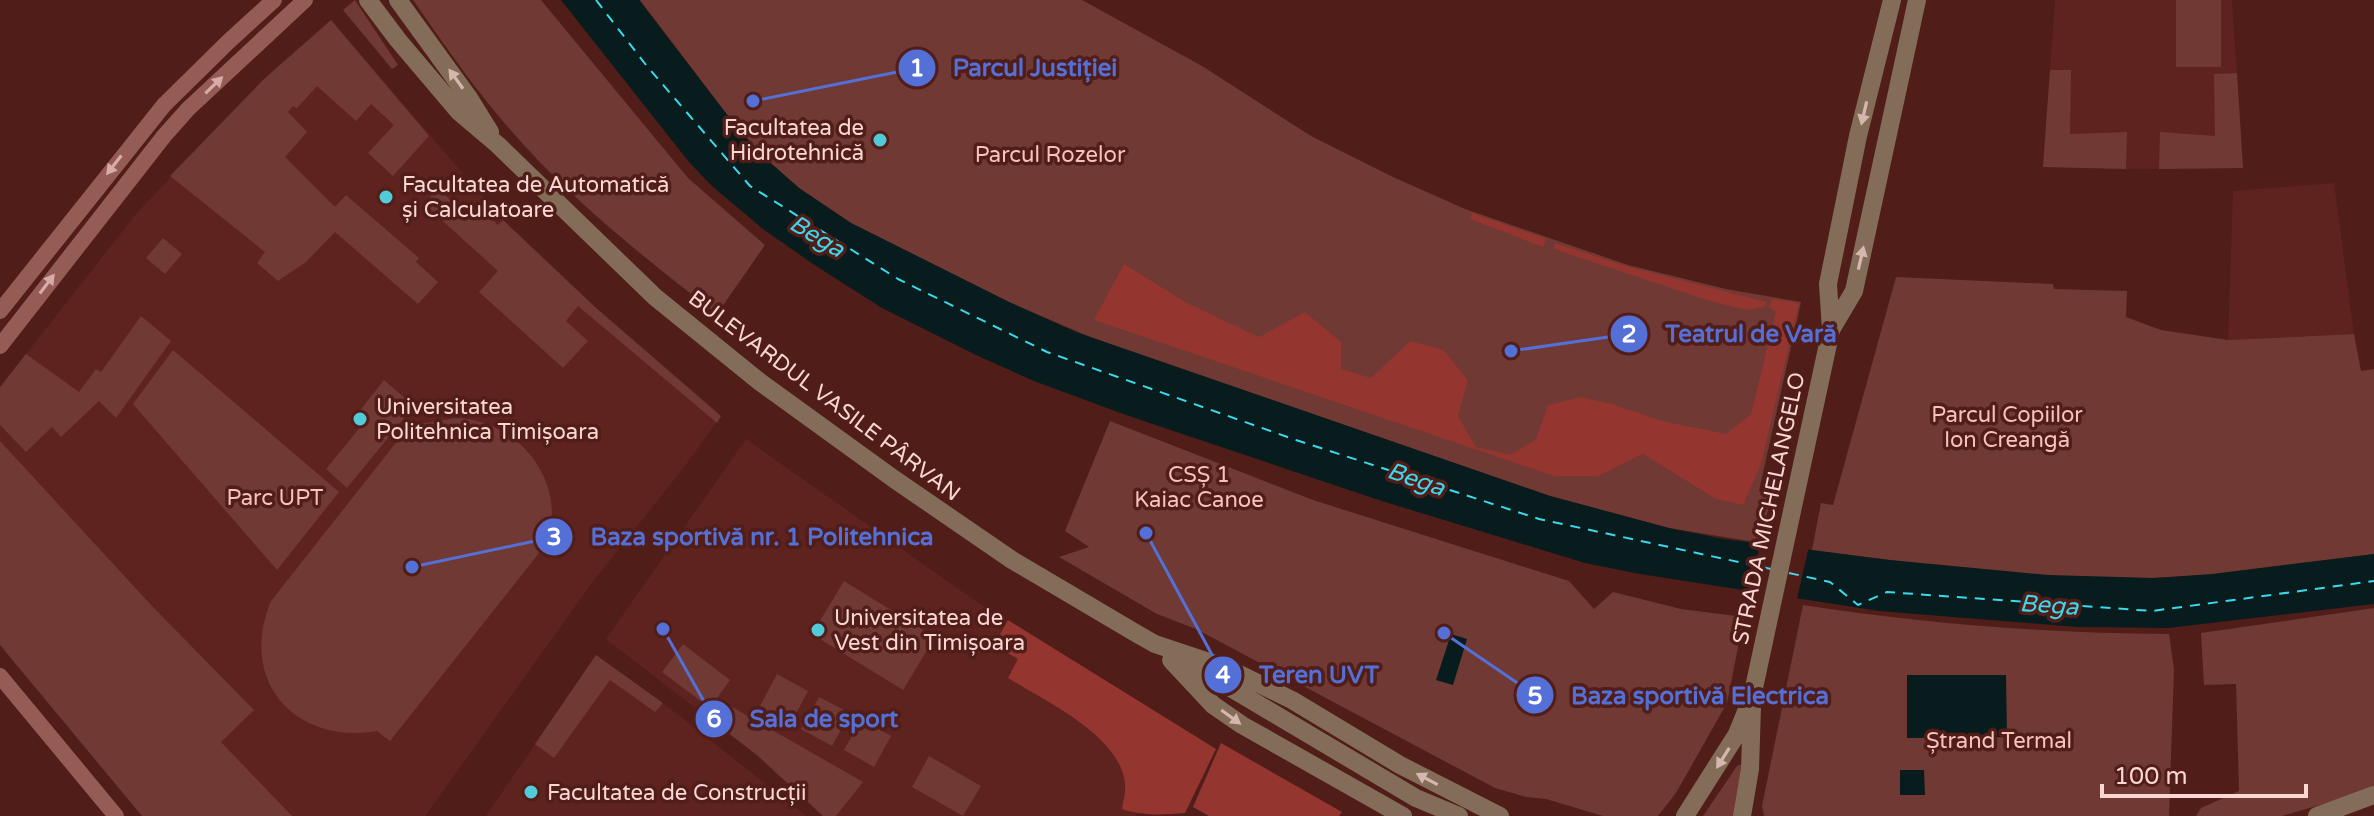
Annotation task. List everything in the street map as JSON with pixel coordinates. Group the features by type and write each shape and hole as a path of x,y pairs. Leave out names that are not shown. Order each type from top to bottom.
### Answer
{"main road":[{"name":"BULEVARDUL VASILE PÂRVAN","path":"368,0 459,112 498,145 655,297 760,382 894,479 1012,560 1155,644 1227,668 1279,694 1400,765 1500,816"},
{"name":"BULEVARDUL VASILE PÂRVAN","path":"398,0 469,98 498,145"},
{"name":"STRADA MICHELANGELO","path":"1742,816 1750,769 1752,697 1831,330 1828,284 1858,136 1892,0"},
{"name":"STRADA MICHELANGELO","path":"1831,330 1854,291 1917,0"},
{"name":"BULEVARDUL VASILE PÂRVAN","path":"1155,644 1213,705 1242,725 1403,816"},
{"path":"1155,644 1416,798 1459,816"},
{"name":"STRADA MICHELANGELO","path":"1685,816 1737,734 1752,697"},
{"path":"2317,816 2374,795"}],"street":[{"path":"0,311 164,105 274,0"},
{"path":"0,346 96,219 164,136 305,0"},
{"path":"0,676 116,816"}],"shaded area":[{"path":"2055,0 2232,0 2243,168 2043,167"},
{"name":"Universitatea Politehnica Timișoara","path":"331,20 503,220 595,307 721,416 592,583 425,816 142,816 0,645 0,387 136,214 262,81"},
{"path":"2334,183 2354,334 2228,340 2233,191"},
{"path":"1472,213 1546,239 1543,247 1470,219"},
{"path":"1555,243 1629,267 1767,302 1764,307 1747,310 1713,302 1554,249"},
{"path":"1124,264 1187,303 1259,337 1305,312 1341,342 1341,369 1371,378 1410,341 1444,350 1468,381 1458,416 1476,447 1510,455 1536,439 1548,405 1581,397 1662,421 1726,434 1751,414 1776,312 1769,307 1772,299 1799,303 1761,464 1743,505 1716,499 1643,454 1598,476 1554,476 1094,320"},
{"name":"Universitatea de Vest din Timișoara","path":"746,439 977,602 1184,729 1136,816 823,816 756,755 606,639"},
{"path":"1008,620 1216,749 1185,813 1137,813 1122,809 1125,784 1110,750 1079,722 1008,678 1018,659 994,645"},
{"path":"596,655 680,716 806,816 486,816"},
{"path":"1221,743 1342,812 1339,816 1209,816 1193,807"}],"green space":[{"path":"355,0 398,65 392,69 343,10"},
{"path":"413,0 541,0 688,178 765,245 717,314 629,244 546,169 485,99"},
{"name":"Parcul Rozelor","path":"640,0 1082,0 1202,66 1311,136 1465,209 1628,265 1726,289 1801,302 1759,491 1771,495 1761,543 1669,528 1550,496 1097,340 1009,302 851,223 799,188 765,158 735,125"},
{"path":"2176,0 2221,0 2221,67 2176,67"},
{"path":"331,20 429,136 393,176 368,153 394,125 371,104 356,121 317,86 297,108 293,106 288,112 307,132 285,157 335,207 346,195 419,258 416,262 438,282 418,304 335,232 306,262 278,281 257,263 265,252 170,176 264,79"},
{"path":"2050,70 2071,70 2070,134 2127,132 2126,169 2043,167"},
{"path":"2237,73 2243,168 2159,169 2160,132 2215,136 2214,74"},
{"path":"438,188 470,220 480,208 498,225 503,220 595,307 721,416 717,423 578,306 566,321 588,341 563,368 479,292 498,271 424,204"},
{"path":"163,238 182,254 165,274 146,258"},
{"name":"Parcul Copiilor Ion Creangă","path":"1896,277 2053,284 2054,289 2127,291 2126,317 2161,330 2228,340 2354,334 2361,371 2374,369 2374,554 2207,575 2109,578 1981,570 1812,550 1821,503 1833,505"},
{"path":"141,316 171,341 116,418 99,401 61,437 52,427 26,452 0,425 0,387 26,354 79,392 96,369 101,372"},
{"name":"Parc UPT","path":"173,350 339,492 277,570 133,404"},
{"path":"384,380 414,406 347,488 326,469 366,420 358,413"},
{"path":"456,418 479,421 499,430 518,442 533,458 544,477 550,498 552,520 547,543 390,741 377,731 347,733 321,728 298,717 280,701 268,681 262,657 263,630 271,601 402,435 420,424"},
{"name":"CSȘ 1 Kaiac Canoe","path":"1110,421 1313,500 1569,581 1594,609 1613,592 1681,609 1744,617 1727,703 1676,793 1658,816 1603,816 1495,788 1196,629 1157,614 1059,557 1089,547 1065,531"},
{"path":"0,441 152,606 254,710 221,742 292,816 142,816 0,645"},
{"path":"844,581 935,637 903,690 812,634"},
{"name":"Ștrand Termal","path":"1803,605 1986,626 2169,634 2174,669 2169,816 1764,816 1762,806"},
{"path":"2374,608 2374,786 2282,816 2196,816 2201,808 2239,791 2236,684 2204,685 2201,633"},
{"path":"683,644 730,680 710,708 662,672"},
{"path":"596,655 663,703 655,712 610,680 554,758 535,744"},
{"path":"777,674 808,691 790,725 759,708"},
{"path":"819,697 850,713 832,746 801,729"},
{"path":"732,707 863,782 836,816 823,816 757,755 718,725"},
{"path":"861,719 891,736 874,767 844,750"},
{"path":"929,756 981,786 963,816 912,787"},
{"path":"1742,764 1733,816 1703,816 1737,766"}],"water":[{"name":"Bega","path":"561,0 639,0 735,125 765,158 799,188 851,223 1076,332 1550,496 1669,528 1724,539 1890,560 2048,575 2154,578 2374,554 2374,604 2168,628 2077,627 1879,611 1585,563 1382,501 1034,381 882,308 763,229 712,186 689,162"},
{"path":"1451,634 1467,639 1453,685 1436,680"},
{"path":"1907,675 2006,675 2007,737 1907,738"},
{"path":"1900,770 1924,770 1925,795 1900,795"}],"pier":[{"path":"1761,540 1809,546 1796,603 1749,595"}],"ferry route":[{"path":"596,0 646,65 750,186 898,279 1047,352 1296,440 1539,519 1771,569"},
{"path":"1789,573 1830,582 1858,605 1887,592 2152,611 2374,581"}],"place":[{"name":"Parcul Justiției","path":"753,101"},
{"name":"Facultatea de Hidrotehnică","path":"880,140"},
{"name":"Facultatea de Automatică și Calculatoare","path":"386,197"},
{"name":"Teatrul de Vară","path":"1511,351"},
{"name":"Universitatea Politehnica Timișoara","path":"360,419"},
{"name":"Teren UVT","path":"1146,533"},
{"name":"Baza sportivă nr. 1 Politehnica","path":"412,567"},
{"name":"Sala de sport","path":"663,629"},
{"name":"Universitatea de Vest din Timișoara","path":"818,630"},
{"name":"Baza sportivă Electrica","path":"1444,633"},
{"name":"Facultatea de Construcții","path":"531,792"}]}
